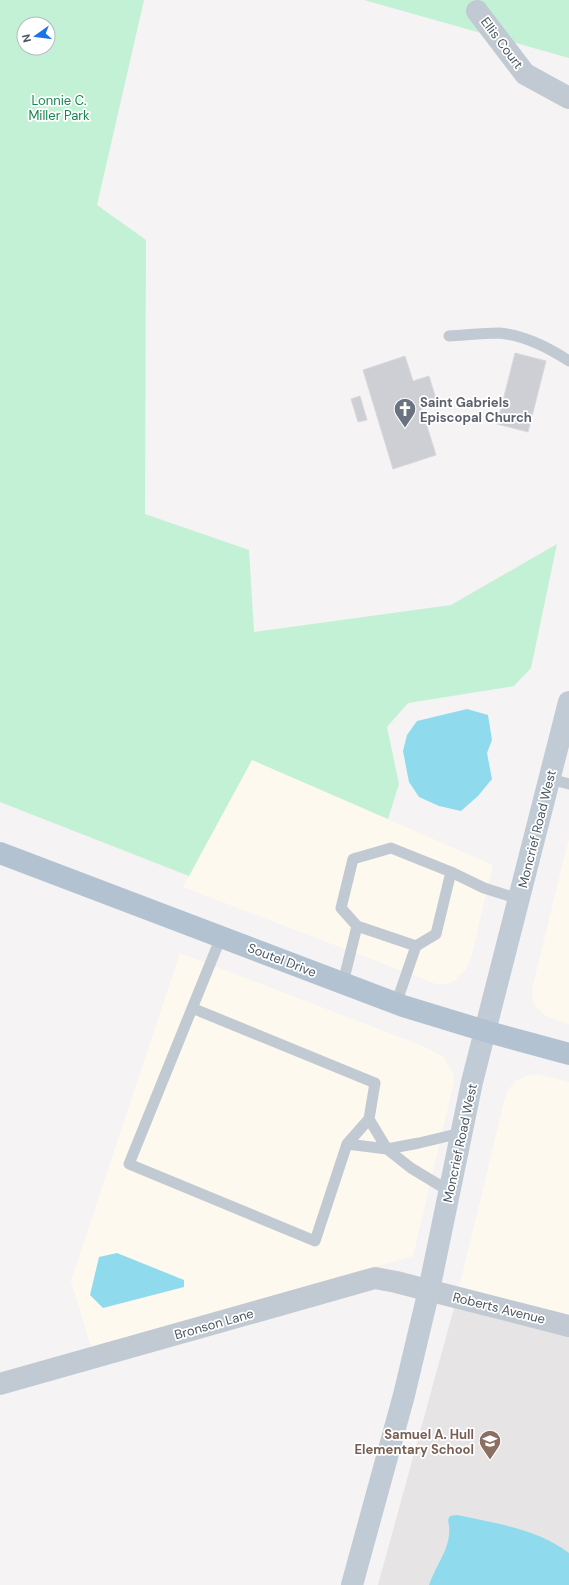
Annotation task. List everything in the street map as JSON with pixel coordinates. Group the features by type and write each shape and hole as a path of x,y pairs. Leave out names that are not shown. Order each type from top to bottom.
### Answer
{"main road":[{"name":"Moncrief Road West","path":"352,1585 404,1395 429,1290 472,1082 485,1031 519,899 559,781 569,702"},
{"name":"Soutel Drive","path":"0,853 396,1004 485,1031 569,1054"}],"street":[{"name":"Ellis Court","path":"478,11 525,74 569,98"},
{"name":"Bronson Lane","path":"0,1384 375,1278 429,1290"},
{"name":"Roberts Avenue","path":"429,1290 569,1326"}],"lane":[{"path":"449,336 500,333 521,338 554,352 569,361"},
{"path":"416,946 357,926 341,908 353,859 391,848 451,872 484,888 519,899"},
{"path":"396,1004 416,946 436,934 451,872"},
{"path":"343,984 357,926"},
{"path":"192,1008 375,1083 369,1119 347,1144 315,1241 129,1164 192,1008 221,937"},
{"path":"369,1119 387,1148 411,1168 449,1191"},
{"path":"347,1144 387,1148 419,1143 461,1133"}],"shaded area":[{"path":"252,760 493,865 471,958 466,969 455,980 448,984 436,984 183,887"},
{"path":"569,838 569,1024 546,1016 538,1009 533,1001 532,989"},
{"path":"180,953 423,1046 444,1057 453,1074 454,1082 413,1256 91,1347 71,1281"},
{"path":"537,1074 569,1082 569,1337 454,1308 506,1094 515,1081 526,1076"},
{"name":"Samuel A. Hull Elementary School","path":"454,1308 569,1337 569,1585 378,1585"}],"green space":[{"name":"Lonnie C. Miller Park","path":"0,0 144,0 97,205 146,240 145,514 249,550 254,632 451,605 557,544 531,668 514,686 408,703 387,727 399,784 388,819 252,760 189,876 0,802"},
{"path":"364,0 569,0 569,58"}],"water":[{"path":"467,709 488,715 492,740 487,753 492,779 478,796 461,811 439,806 419,797 409,782 403,751 407,735 417,721"},
{"path":"117,1253 184,1280 184,1287 103,1308 90,1295 99,1257"},
{"path":"457,1515 516,1528 544,1538 557,1545 569,1553 569,1585 429,1585 447,1545 449,1537 448,1520 450,1516"}],"building":[{"path":"515,353 546,361 528,432 497,424"},
{"name":"Saint Gabriels Episcopal Church","path":"405,356 413,381 429,376 436,399 420,404 436,455 393,469 363,370"},
{"path":"360,396 367,420 358,422 351,399"}],"place":[{"name":"Saint Gabriels Episcopal Church","path":"405,428"},
{"name":"Samuel A. Hull Elementary School","path":"490,1460"}]}
